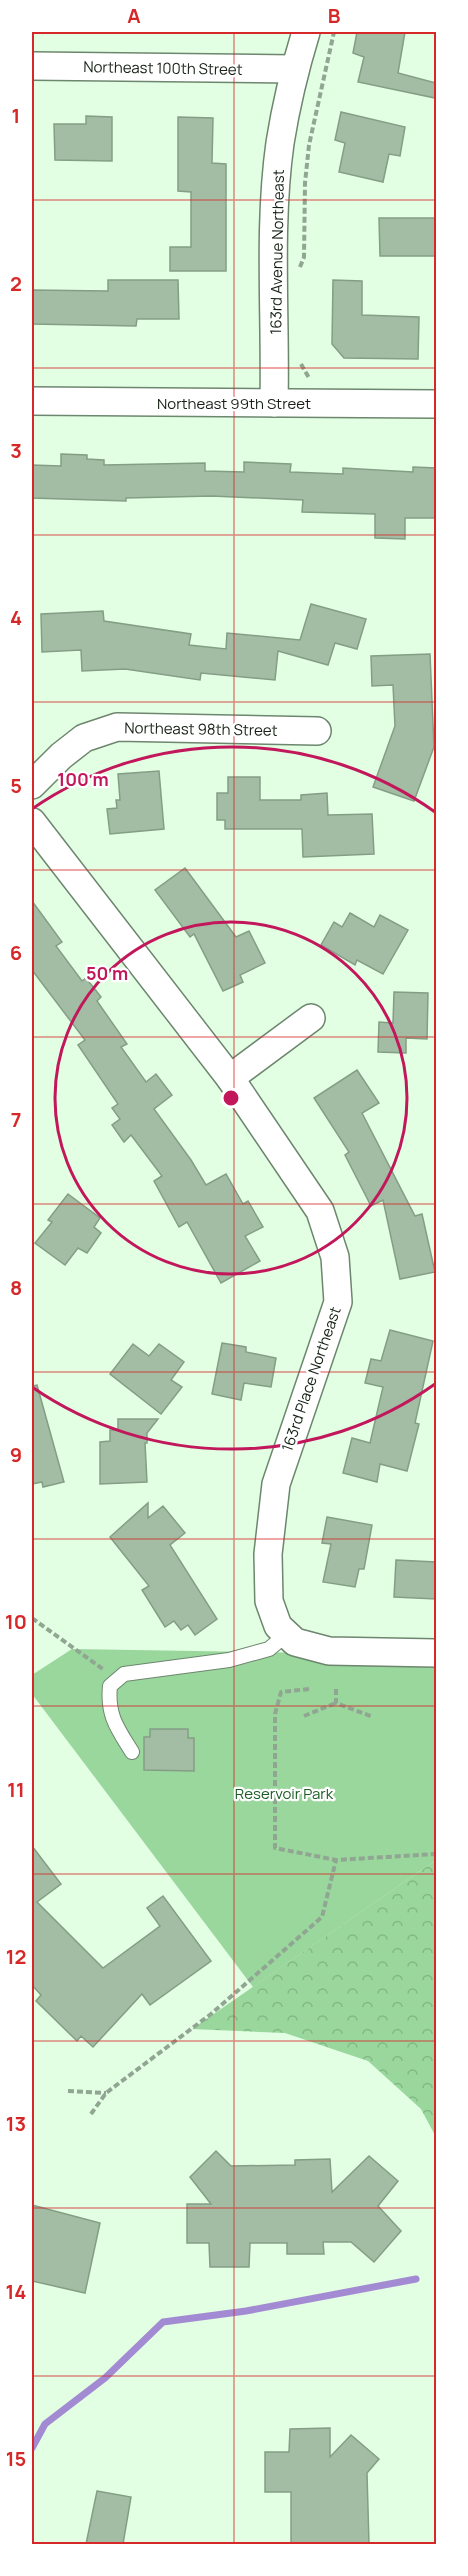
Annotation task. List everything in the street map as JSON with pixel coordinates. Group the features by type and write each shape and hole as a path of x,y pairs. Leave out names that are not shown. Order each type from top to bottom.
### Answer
{"street":[{"name":"163rd Avenue Northeast","path":"274,403 275,200 280,143 295,69 306,32"},
{"name":"Northeast 100th Street","path":"32,66 295,69"},
{"name":"Northeast 99th Street","path":"32,401 436,404"},
{"name":"Northeast 98th Street","path":"32,785 61,756 84,738 117,727 317,731"},
{"name":"163rd Place Northeast","path":"32,822 230,1078 320,1210 335,1257 338,1302 276,1484 268,1554 269,1601 278,1626 286,1634"},
{"path":"230,1078 311,1018"},
{"path":"286,1634 295,1642 329,1651 436,1653"}],"lane":[{"path":"132,1752 111,1719 110,1686 124,1674 228,1660 269,1649 286,1634"}],"path":[{"path":"298,271 304,256 305,183 309,145 334,32"},
{"path":"300,360 304,373 310,380"},
{"path":"32,1618 117,1680"},
{"path":"309,1689 281,1692 275,1714 275,1848 336,1860 436,1854"},
{"path":"336,1689 336,1703"},
{"path":"304,1716 336,1703 373,1717"},
{"path":"91,2114 106,2094 211,2014 322,1917 336,1860"},
{"path":"68,2091 106,2094"}],"green space":[{"name":"Reservoir Park","path":"72,1649 436,1655 436,1860 253,1987 32,1694 32,1675"},
{"path":"436,1860 436,2137 421,2109 368,2061 285,2033 192,2029"}],"building":[{"path":"357,32 405,32 398,73 436,83 435,98 358,82 364,57 353,53"},
{"path":"341,112 405,127 400,156 389,154 383,182 339,172 345,143 335,140"},
{"path":"86,116 112,117 112,161 55,160 54,124 86,124"},
{"path":"178,117 213,118 212,163 226,164 226,271 170,271 170,247 191,247 191,192 178,191"},
{"path":"379,218 436,218 436,256 380,256"},
{"path":"108,280 178,280 179,319 137,319 136,326 32,324 32,290 108,291"},
{"path":"333,280 362,281 362,315 419,317 418,359 344,358 332,344"},
{"path":"61,454 87,455 87,459 104,460 104,465 205,463 205,471 244,472 244,462 291,464 290,472 343,474 343,468 413,472 413,467 436,468 435,518 405,518 405,539 375,538 375,514 302,512 303,500 212,496 126,498 126,501 32,498 32,465 61,466"},
{"path":"311,604 366,619 357,649 335,643 328,665 278,651 275,680 201,673 200,680 125,669 82,671 81,650 42,652 41,614 103,611 104,621 191,634 189,645 226,649 227,633 300,640"},
{"path":"430,654 434,747 414,801 373,787 395,726 393,685 372,686 371,656"},
{"path":"159,771 164,829 110,834 107,809 117,808 116,800 120,800 118,774"},
{"path":"228,777 260,777 260,800 301,800 301,795 327,793 328,815 372,814 374,854 303,857 302,829 225,829 225,820 217,820 217,793 228,793"},
{"path":"185,868 236,937 249,931 265,963 240,975 243,982 223,991 194,934 190,937 155,890"},
{"path":"32,901 62,942 56,946 82,981 86,978 101,997 97,1001 127,1044 121,1047 146,1082 156,1074 172,1095 154,1109 206,1185 226,1174 243,1204 248,1201 263,1227 245,1236 260,1261 221,1283 187,1222 179,1227 154,1181 162,1176 131,1135 124,1142 112,1125 120,1119 112,1108 118,1104 78,1045 85,1040 32,970"},
{"path":"350,913 374,927 380,915 408,930 383,974 357,960 355,965 321,945 334,922 342,927"},
{"path":"394,992 428,993 427,1039 406,1038 406,1053 378,1052 379,1022 393,1023"},
{"path":"357,1070 379,1103 362,1113 415,1216 422,1214 435,1272 400,1279 383,1200 371,1206 345,1155 349,1152 314,1098"},
{"path":"68,1194 100,1218 94,1227 101,1233 87,1253 78,1248 65,1265 35,1243 52,1222 48,1220"},
{"path":"390,1330 433,1341 415,1423 419,1424 407,1471 380,1464 377,1482 343,1473 352,1438 370,1443 383,1387 365,1383 371,1359 381,1361"},
{"path":"222,1343 246,1347 246,1352 276,1358 271,1387 244,1383 241,1400 212,1394"},
{"path":"133,1344 149,1356 159,1344 184,1362 171,1380 182,1387 161,1414 110,1374"},
{"path":"37,1385 64,1482 43,1487 42,1482 32,1484 32,1386"},
{"path":"118,1419 158,1419 147,1433 147,1443 145,1443 147,1482 100,1484 100,1442 110,1441 110,1430 118,1430"},
{"path":"148,1503 148,1518 163,1506 185,1533 170,1545 217,1619 195,1635 188,1625 181,1630 174,1621 165,1627 142,1590 149,1586 110,1537"},
{"path":"327,1517 372,1525 364,1569 359,1569 355,1587 323,1582 331,1544 322,1543"},
{"path":"396,1560 436,1562 436,1599 394,1597"},
{"path":"150,1729 188,1729 188,1738 194,1738 194,1771 144,1770 144,1737 150,1737"},
{"path":"32,1846 61,1884 37,1902 103,1968 160,1926 147,1908 163,1896 211,1961 150,2005 142,1994 93,2047 81,2036 77,2041 36,2001 41,1995 32,1985"},
{"path":"216,2151 231,2166 295,2165 295,2160 330,2159 332,2192 369,2156 398,2181 378,2206 401,2231 374,2262 351,2242 323,2242 324,2254 287,2254 287,2243 250,2243 249,2267 210,2267 209,2243 187,2243 187,2204 211,2204 190,2177"},
{"path":"32,2205 100,2223 85,2293 32,2281"},
{"path":"330,2428 330,2457 351,2435 379,2459 367,2473 369,2544 291,2544 291,2492 265,2492 265,2452 289,2452 290,2429"},
{"path":"97,2491 131,2497 123,2544 86,2544"}],"waterway":[{"path":"32,2448 45,2424 105,2378 163,2322 246,2311 416,2279"}]}
